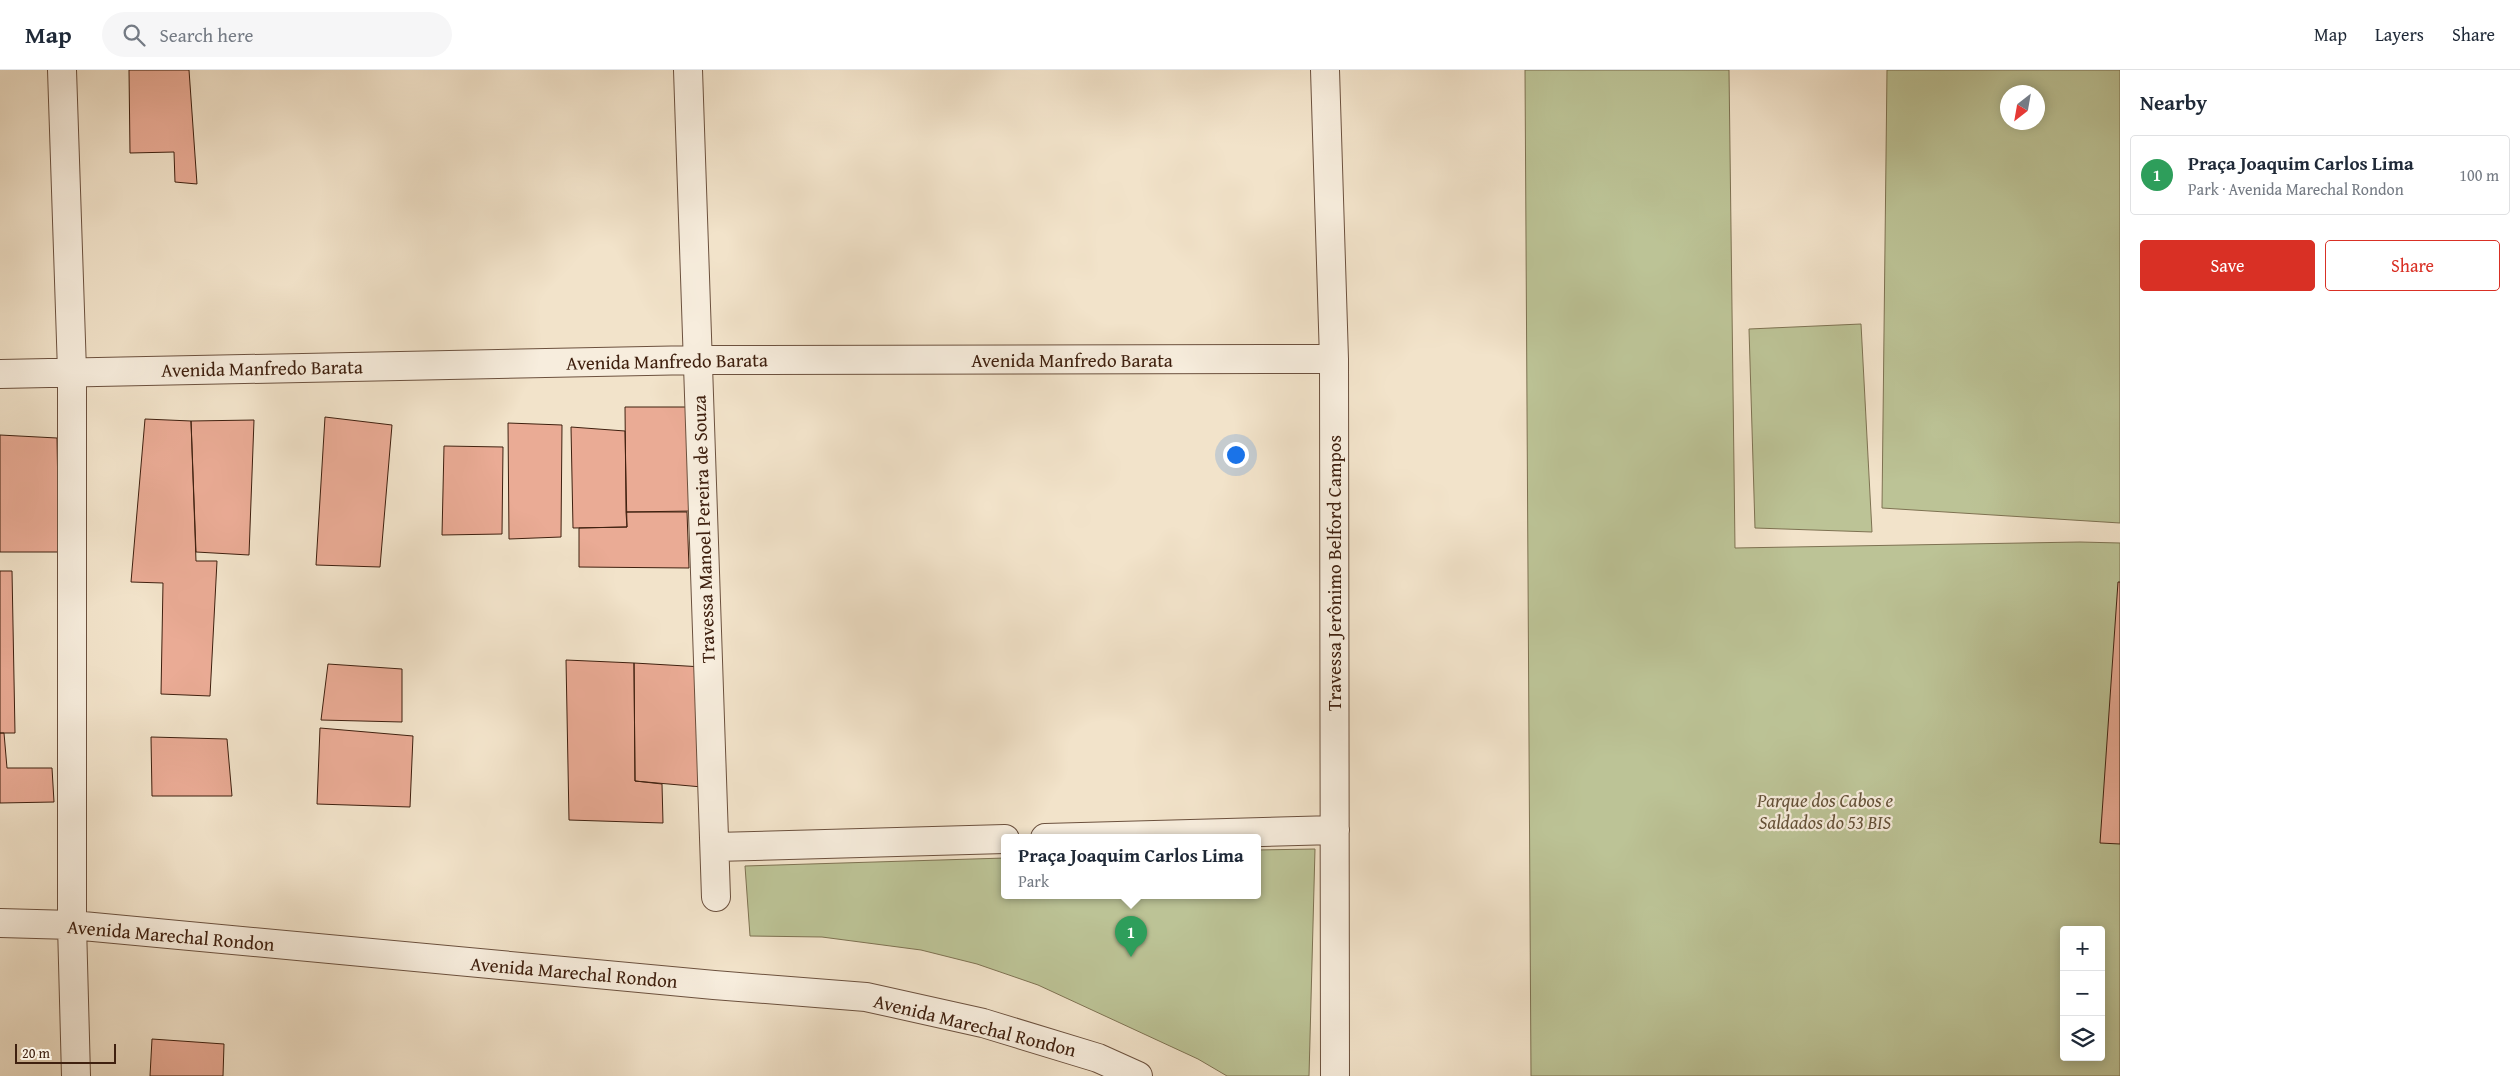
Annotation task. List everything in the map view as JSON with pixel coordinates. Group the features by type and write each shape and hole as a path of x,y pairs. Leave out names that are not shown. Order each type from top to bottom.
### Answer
{"street":[{"path":"62,70 72,371 72,925 76,1076"},
{"name":"Travessa Manoel Pereira de Souza","path":"688,70 716,897"},
{"name":"Travessa Jerônimo Belford Campos","path":"1325,70 1334,359 1334,1076"},
{"name":"Avenida Manfredo Barata","path":"0,374 72,371 697,360 1334,359"},
{"path":"1190,834 1334,830"},
{"path":"715,847 1001,839"},
{"name":"Avenida Marechal Rondon","path":"0,923 72,925 704,984 866,997 983,1023 1098,1058 1138,1076"}],"green space":[{"name":"Parque dos Cabos e Saldados do 53 BIS","path":"1525,70 1729,70 1735,548 2080,542 2120,543 2120,1076 1531,1076"},
{"path":"1887,70 2120,70 2120,523 1882,508"},
{"path":"1861,324 1872,532 1755,528 1749,329"},
{"path":"1315,849 1309,1076 1227,1076 1198,1059 1038,985 977,964 921,950 822,937 750,936 745,866 1001,858 1001,899 1261,899 1261,850"}],"building":[{"path":"129,70 189,70 197,184 175,182 174,152 130,153"},
{"path":"625,407 688,407 693,511 626,512"},
{"path":"325,417 392,425 380,567 316,565"},
{"path":"145,419 191,421 196,561 217,561 210,696 161,694 163,583 131,582"},
{"path":"254,420 249,555 196,552 191,421"},
{"path":"508,423 562,425 561,537 509,539"},
{"path":"571,427 625,431 627,527 573,528"},
{"path":"0,435 57,438 59,552 0,552"},
{"path":"444,446 503,447 502,534 442,535"},
{"path":"626,512 687,512 689,568 579,567 579,528 627,527"},
{"path":"0,571 12,571 15,733 0,733"},
{"path":"2118,582 2120,582 2120,844 2100,843"},
{"path":"566,660 634,663 635,781 662,784 663,823 569,820"},
{"path":"634,663 703,667 702,787 635,781"},
{"path":"328,664 402,669 402,722 321,720"},
{"path":"320,728 413,736 410,807 317,804"},
{"path":"0,733 4,733 7,768 52,768 54,802 0,803"},
{"path":"151,737 227,739 232,796 152,796"},
{"path":"152,1039 224,1044 223,1076 150,1076"}],"place":[{"name":"Praça Joaquim Carlos Lima","path":"1131,957"}]}
